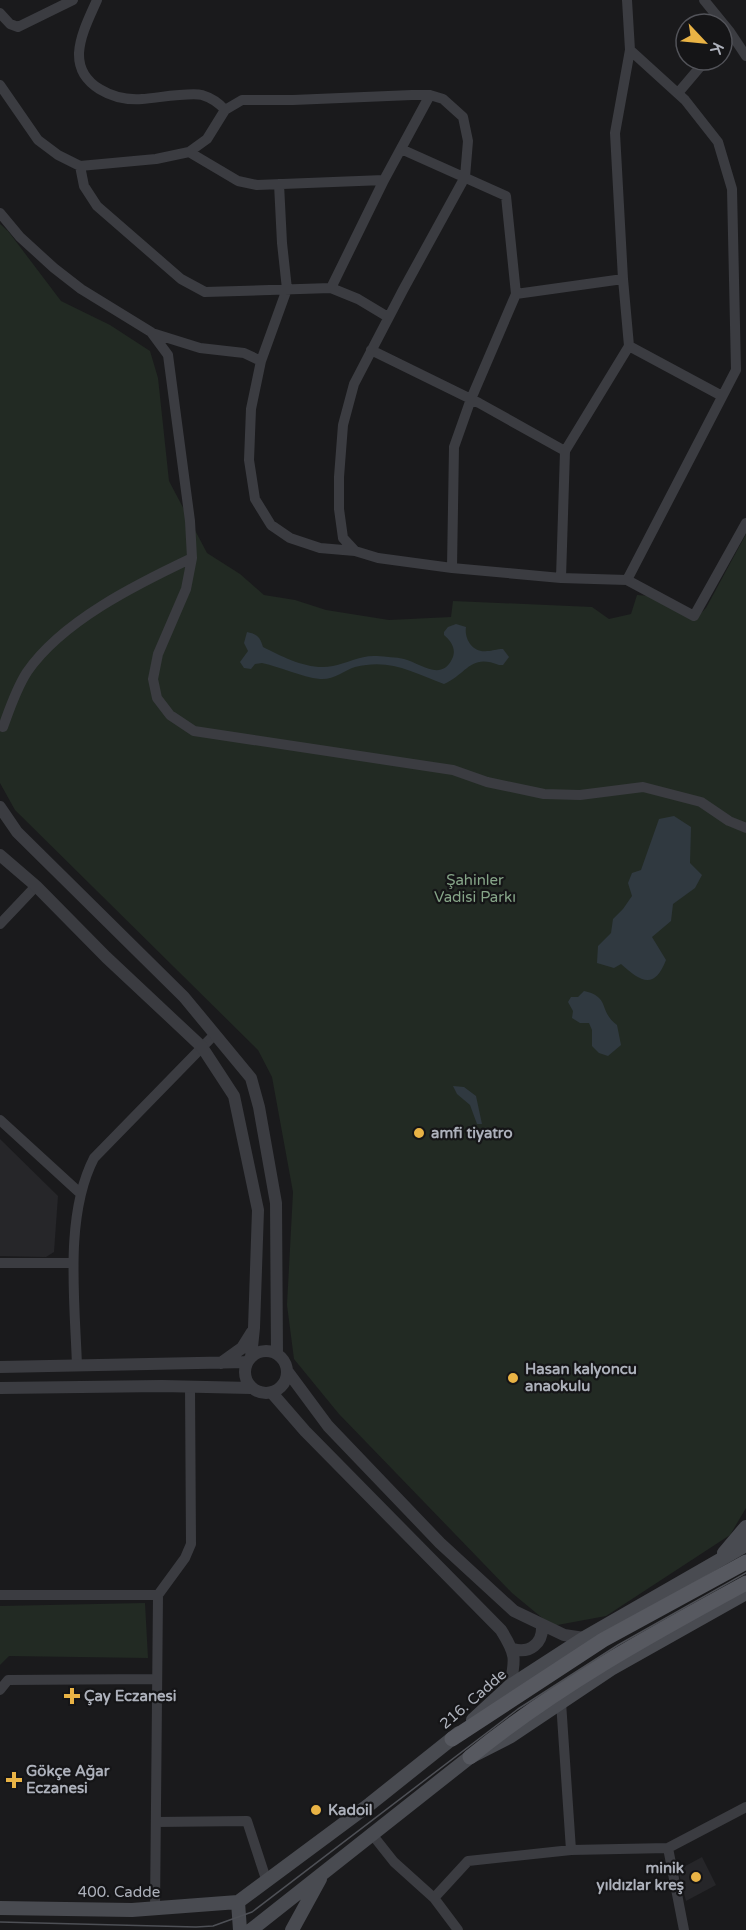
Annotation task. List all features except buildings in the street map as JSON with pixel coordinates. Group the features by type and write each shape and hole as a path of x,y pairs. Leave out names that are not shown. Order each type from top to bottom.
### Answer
{"main road":[{"path":"715,1562 746,1527"},
{"name":"216. Cadde","path":"238,1902 452,1739 510,1686 584,1638 746,1545"},
{"path":"452,1739 603,1640 746,1562"},
{"path":"470,1757 510,1736 611,1670 746,1591"},
{"path":"251,1930 500,1733 576,1681 677,1620 746,1591"},
{"path":"292,1930 322,1874"},
{"path":"238,1902 240,1930"},
{"name":"400. Cadde","path":"0,1908 155,1910 238,1902"}],"street":[{"path":"0,13 10,24 18,27 73,0"},
{"path":"97,0 84,32 79,54 84,75 95,88 114,96 138,100 201,94 216,101 225,110"},
{"path":"561,578 566,451 629,346 615,133 630,50 627,0"},
{"path":"704,0 714,12"},
{"path":"734,38 746,56"},
{"path":"627,580 722,396 741,373 740,263 732,189 717,142 685,100 630,50"},
{"path":"678,93 696,72"},
{"path":"0,86 38,140 58,155 80,165 156,159 189,152 207,139 225,110 242,100 430,96 443,99 463,117 468,141 465,177 354,384 343,425 339,509 343,538 355,551"},
{"path":"331,288 384,180 430,96"},
{"path":"401,149 506,196 516,294 471,399 454,447 452,568"},
{"path":"189,152 238,182 257,185 384,180"},
{"path":"80,165 84,186 97,206 181,279 205,292 331,288 358,299 388,317"},
{"path":"279,184 287,289 261,361 251,409 249,459 255,499 271,525 290,538 320,548 355,551 378,558 452,568 561,578 627,580 694,616 746,523"},
{"path":"0,213 20,237 54,268 151,332 200,348 244,354 261,361"},
{"path":"516,294 623,279"},
{"path":"151,332 168,355 190,521 192,558 186,589 158,654 153,679 157,698 170,715 194,731 453,770 488,782 543,794 580,795 643,787 701,802 729,821 746,828"},
{"path":"629,346 722,396"},
{"path":"371,350 471,399 566,451"},
{"path":"3,727 26,674 42,652 72,627 105,605 148,579 192,558"},
{"path":"0,807 17,832 184,997 251,1078 259,1107 276,1203 277,1353"},
{"path":"0,855 36,886 106,957 202,1047 234,1096 258,1210 254,1329 249,1360 245,1367 245,1378 251,1388 261,1394 272,1393 282,1388 288,1372"},
{"path":"0,924 36,886"},
{"path":"77,1366 73,1263 84,1176 94,1158 214,1034"},
{"path":"0,1120 81,1194"},
{"path":"0,1263 73,1263"},
{"path":"221,1363 242,1348 254,1329"},
{"path":"0,1367 221,1363 249,1360 260,1352 277,1353 285,1361 288,1372 328,1426 441,1543 514,1611 564,1635 584,1638"},
{"path":"0,1388 189,1386 251,1388"},
{"path":"155,1910 158,1595 185,1558 191,1544 189,1386"},
{"path":"272,1393 305,1431 501,1630 513,1649 514,1666 510,1686"},
{"path":"0,1595 158,1595"},
{"path":"513,1649 522,1651 534,1647 542,1635 542,1626"},
{"path":"0,1690 8,1680 156,1679"},
{"path":"561,1702 571,1850"},
{"path":"434,1898 468,1861 571,1850 668,1848 746,1807"},
{"path":"157,1822 247,1821 267,1882"},
{"path":"371,1833 394,1862 434,1898 456,1929"},
{"path":"668,1848 684,1930"}],"shaded area":[{"path":"456,624 466,627 466,636 470,644 478,650 503,649 509,657 503,665 489,662 475,663 444,684 390,665 355,667 334,677 320,679 262,663 255,664 251,669 244,668 240,662 248,651 244,643 247,632 258,636 263,647 288,659 315,667 333,666 360,658 377,656 401,658 430,669 442,669 452,659 454,652 444,632 448,627"},
{"path":"674,816 691,827 690,863 702,875 695,888 673,904 671,921 652,937 666,960 657,976 646,980 634,975 621,964 614,968 597,963 598,946 611,933 613,919 632,896 628,883 632,873 641,870 659,819"},
{"path":"584,991 598,997 611,1020 617,1025 621,1045 608,1056 599,1053 592,1046 592,1030 589,1023 580,1023 572,1018 573,1011 568,1002 571,997 578,997"},
{"path":"453,1086 464,1087 476,1096 482,1124 477,1124 470,1105 457,1094"},
{"path":"0,1139 58,1196 54,1252 46,1257 0,1256"},
{"name":"minik yıldızlar kreş","path":"702,1857 716,1885 686,1901 678,1870"}],"green space":[{"name":"Şahinler Vadisi Parkı","path":"0,224 8,231 61,301 110,325 150,351 158,378 169,481 207,553 240,574 264,595 295,600 326,610 389,620 451,617 453,601 592,607 609,619 631,614 637,595 650,596 695,619 706,608 746,534 746,1508 730,1535 606,1616 552,1626 512,1593 339,1414 294,1359 287,1305 293,1192 272,1077 258,1050 15,810 0,783"},
{"path":"145,1603 148,1658 9,1656 0,1665 0,1606"}],"tram line":[{"path":"0,1922 196,1927 213,1926 252,1912 518,1709 618,1645 746,1573"}],"place":[{"name":"amfi tiyatro","path":"419,1133"},
{"name":"Hasan kalyoncu anaokulu","path":"513,1378"},
{"name":"Çay Eczanesi","path":"72,1696"},
{"name":"Gökçe Ağar Eczanesi","path":"14,1780"},
{"name":"Kadoil","path":"316,1810"},
{"name":"minik yıldızlar kreş","path":"696,1877"}]}
